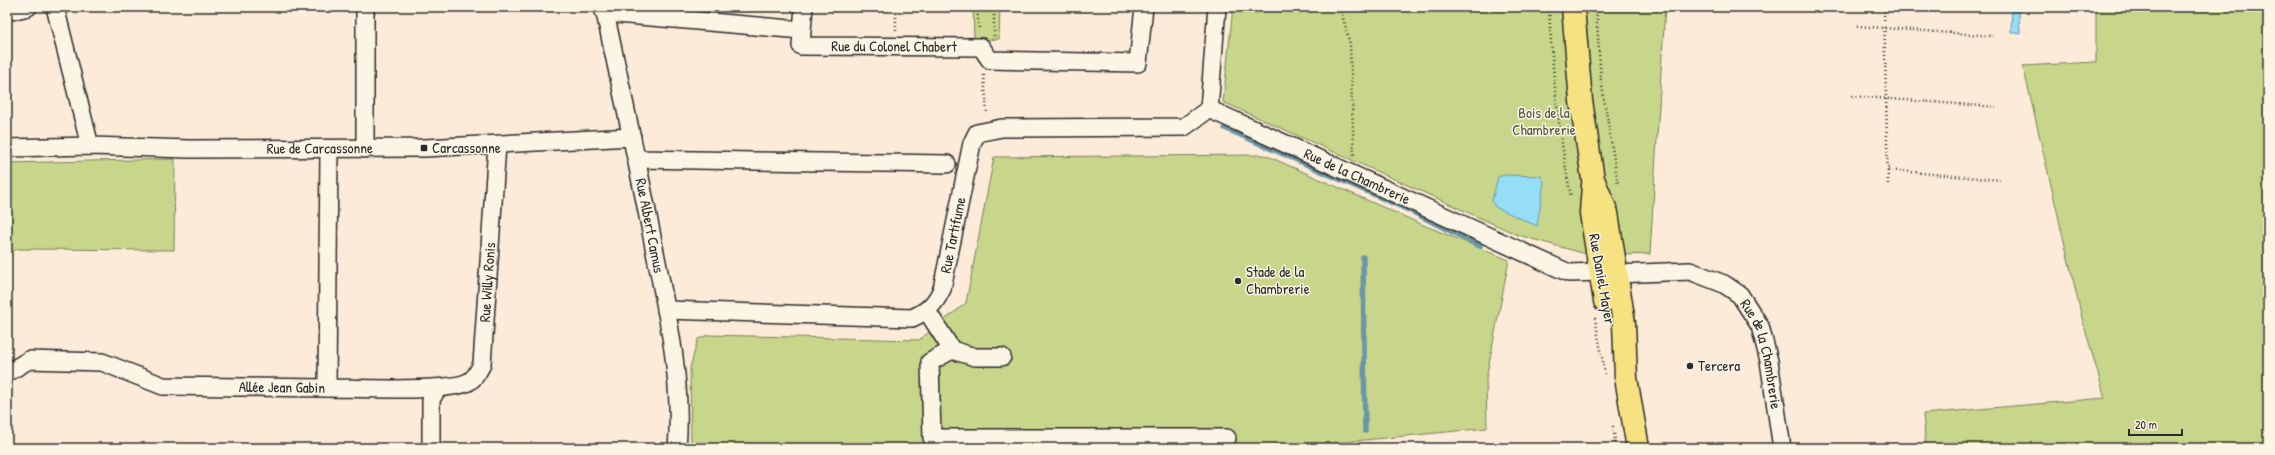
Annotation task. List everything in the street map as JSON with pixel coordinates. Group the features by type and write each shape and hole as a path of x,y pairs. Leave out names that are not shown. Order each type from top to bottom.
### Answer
{"main road":[{"name":"Rue Daniel Mayer","path":"1573,7 1581,101 1593,179 1607,213 1608,273 1624,323 1626,378 1638,448"}],"street":[{"path":"7,12 28,7"},
{"path":"55,7 90,146"},
{"path":"365,7 365,149"},
{"path":"604,10 802,30 804,7"},
{"path":"981,47 990,60 1138,63 1144,7"},
{"path":"1209,109 1217,7"},
{"name":"Rue Albert Camus","path":"604,10 637,159 666,310 680,416 677,448"},
{"name":"Rue du Colonel Chabert","path":"802,30 801,46 981,47"},
{"name":"Rue de la Chambrerie","path":"1209,109 1569,273 1690,272 1724,284 1740,295 1760,326 1768,361 1782,448"},
{"name":"Rue Tartifume","path":"927,312 936,301 942,289 972,143 977,133 1002,128 1184,127 1209,109"},
{"name":"Rue de Carcassonne","path":"7,148 90,146 188,149 365,149 497,145 632,137"},
{"name":"Rue Willy Ronis","path":"327,388 437,388 464,384 470,381 482,364 497,145"},
{"name":"Allée Jean Gabin","path":"7,373 29,360 102,362 163,386 327,388 329,149"},
{"path":"637,159 947,164"},
{"path":"666,310 895,318 912,318 927,312 952,350 975,357 1002,357"},
{"path":"952,350 930,362 932,438 1227,438"},
{"path":"431,448 431,400 437,388"}],"path":[{"path":"895,47 896,7"},
{"path":"976,7 981,47"},
{"path":"1340,7 1350,44 1354,175"},
{"path":"1884,7 1888,184"},
{"path":"1857,26 1994,36"},
{"path":"1852,96 1996,107"},
{"path":"1888,170 2000,180"}],"green space":[{"path":"973,7 1000,7 999,39 974,40"},
{"name":"Bois de la Chambrerie","path":"1233,7 1665,7 1650,254 1593,256 1518,235 1223,102"},
{"path":"2096,7 2268,7 2268,448 1926,448 1923,414 2105,398 2083,322 2023,66 2096,62"},
{"name":"Stade de la Chambrerie","path":"1265,155 1421,224 1509,260 1486,379 1487,428 1283,448 691,448 690,368 698,339 708,335 919,340 966,303 994,157"},
{"path":"175,159 174,250 17,249 7,255 7,163"}],"water":[{"path":"2012,7 2019,7 2020,34 2011,32"},
{"path":"1504,175 1541,176 1544,182 1537,226 1495,207 1492,201 1498,177"}],"waterway":[{"path":"1225,128 1411,211 1480,246"},
{"path":"1363,257 1365,431"}],"place":[{"name":"Carcassonne","path":"424,148"},
{"name":"Stade de la Chambrerie","path":"1238,281"},
{"name":"Tercera","path":"1690,366"}]}
